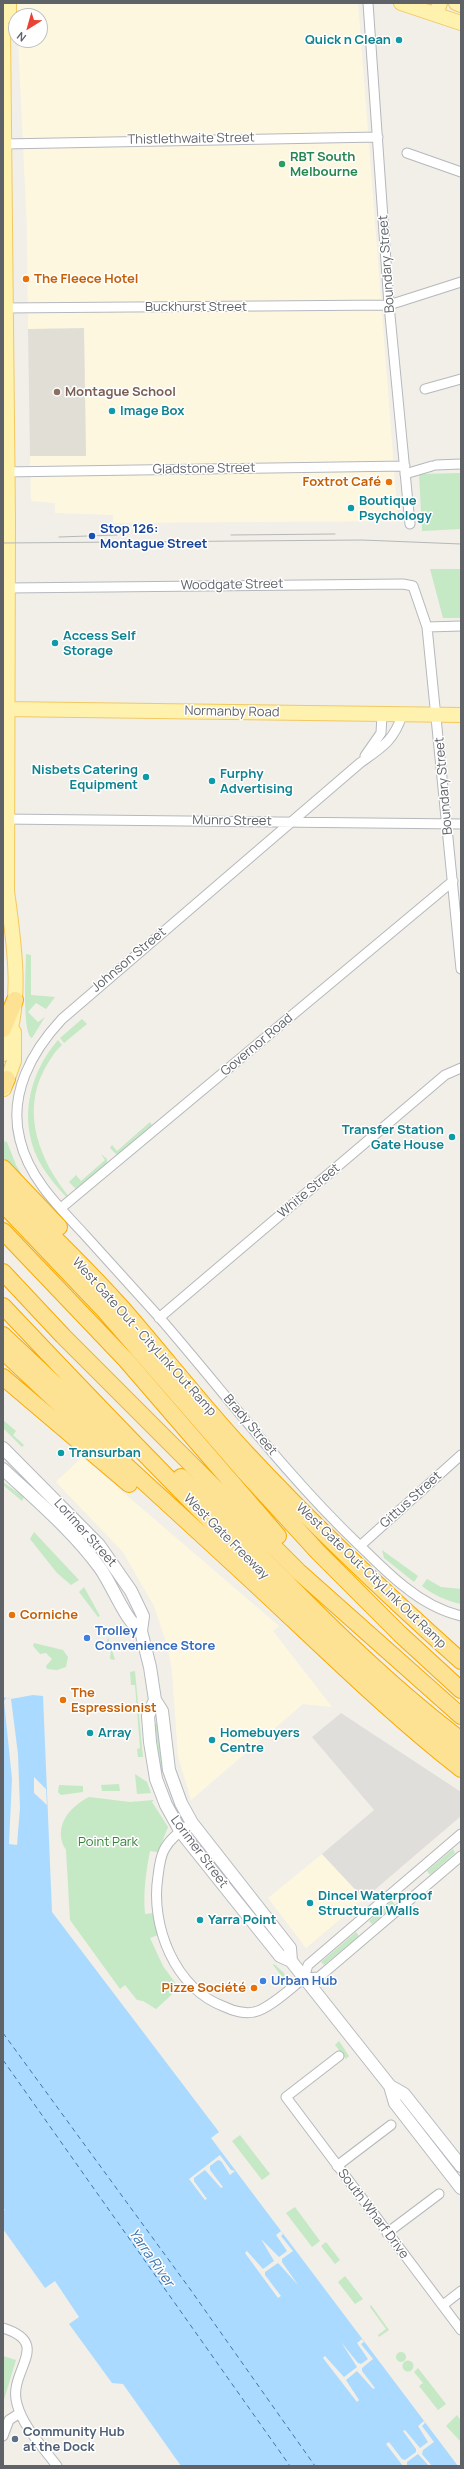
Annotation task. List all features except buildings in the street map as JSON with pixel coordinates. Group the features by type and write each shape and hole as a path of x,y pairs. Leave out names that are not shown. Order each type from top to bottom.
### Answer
{"highway":[{"path":"3,1029 14,1006"},
{"path":"4,1168 141,1314 255,1450 282,1491"},
{"name":"West Gate Out - CityLink Out Ramp","path":"3,1188 90,1274 246,1453 282,1491"},
{"path":"3,1204 104,1310 243,1470 318,1552 400,1634 461,1690"},
{"path":"3,1231 126,1360 267,1524 383,1648"},
{"path":"3,1272 299,1572 461,1716"},
{"name":"West Gate Freeway","path":"3,1306 370,1678 406,1711 461,1754"},
{"path":"3,1335 159,1483 242,1571"},
{"path":"3,1351 112,1454 242,1571 368,1692 461,1769"},
{"path":"3,1361 130,1485"},
{"path":"3,1377 130,1485 259,1600 382,1716 461,1781"},
{"path":"129,1434 362,1655 461,1740"},
{"name":"West Gate Out-CityLink Out Ramp","path":"282,1491 351,1560 461,1661"},
{"path":"318,1552 461,1673"}],"main road":[{"path":"3,18 9,14 9,3"},
{"path":"401,3 438,9 461,23"},
{"path":"456,3 461,5"},
{"path":"3,28 5,471 8,588 5,709 5,819 8,892 15,952 14,1061 4,1086"},
{"name":"Normanby Road","path":"5,709 461,715"},
{"path":"3,916 8,892"},
{"path":"3,1054 14,1006"},
{"name":"Lorimer Street","path":"3,1448 78,1523 109,1557 131,1591 143,1616 140,1631 150,1667 155,1700 162,1711 163,1733 172,1780 192,1823 290,1948 291,1961"},
{"name":"Lorimer Street","path":"3,1469 93,1559 118,1597 132,1624 140,1631"},
{"name":"Lorimer Street","path":"155,1700 148,1716 156,1779 164,1800 181,1832 280,1956 291,1961 390,2086 404,2094 461,2166"},
{"name":"Lorimer Street","path":"390,2086 395,2103 461,2188"}],"street":[{"name":"Boundary Street","path":"368,3 390,305 410,524"},
{"name":"Thistlethwaite Street","path":"4,144 378,137"},
{"path":"407,153 461,172"},
{"name":"Buckhurst Street","path":"4,308 390,305 461,282"},
{"path":"425,389 461,379"},
{"name":"Gladstone Street","path":"5,471 405,470 461,464"},
{"name":"Woodgate Street","path":"8,588 406,584 413,586 416,590 427,627"},
{"path":"427,627 461,626"},
{"name":"Boundary Street","path":"427,627 448,824 461,969"},
{"name":"Johnson Street","path":"360,764 381,733 382,715"},
{"name":"Johnson Street","path":"61,1208 30,1166 18,1132 17,1106 20,1090 34,1054 50,1032 77,1004 360,764 389,742 397,730 402,715"},
{"name":"Munro Street","path":"5,819 461,824"},
{"name":"Governor Road","path":"61,1208 453,881"},
{"name":"White Street","path":"159,1318 446,1075 461,1068"},
{"name":"Brady Street","path":"61,1208 159,1318 308,1494 360,1546 412,1592 434,1606 461,1616"},
{"name":"Gittus Street","path":"360,1546 461,1455"},
{"path":"192,1823 170,1839 164,1849 156,1883 158,1922 165,1943 184,1976 207,1999 230,2009 254,2013 304,1978 319,1977 461,1856"},
{"path":"304,1978 308,1965 461,1834"},
{"path":"408,1880 419,1892"},
{"path":"358,1922 369,1935"},
{"name":"South Wharf Drive","path":"339,2056 286,2097 461,2330"},
{"path":"337,2166 391,2125"},
{"path":"387,2233 439,2194"},
{"path":"443,2305 461,2291"},
{"path":"3,2328 21,2335 28,2346 15,2394 20,2412 56,2464"},
{"path":"3,2436 9,2420 20,2412"}],"shaded area":[{"path":"17,3 358,3 398,521 113,523 113,515 55,513 55,503 31,501 30,456 86,455 84,329 28,329 27,229 18,48 48,48 48,8 17,8"},
{"name":"Montague School","path":"84,328 86,456 30,456 28,329"},
{"path":"82,1457 279,1626 273,1631 332,1707 303,1704 191,1800 178,1756 172,1672 168,1648 154,1606 123,1552 56,1482"},
{"path":"341,1713 461,1792 461,1816 364,1899 322,1854 374,1810 312,1737"},
{"path":"322,1854 364,1899 306,1948 268,1898"}],"green space":[{"path":"461,473 461,529 422,531 419,474"},
{"path":"430,569 461,569 461,618 443,618"},
{"path":"26,954 31,955 31,995 55,997 46,1009 36,1003 28,1012 38,1022 45,1017 32,1038 29,1034 26,1013"},
{"path":"82,1019 87,1024 64,1043 60,1038"},
{"path":"58,1040 62,1045 54,1053 48,1063 37,1087 34,1103 34,1120 42,1153 59,1183 69,1197 68,1199 43,1168 35,1152 30,1135 28,1119 29,1102 39,1069 47,1054"},
{"path":"150,1122 152,1125 117,1155 110,1148 112,1145 117,1151"},
{"path":"3,1141 7,1142 16,1165 28,1185 3,1157"},
{"path":"101,1154 107,1159 107,1163 76,1189 69,1182 76,1175 81,1181 105,1160"},
{"path":"3,1420 16,1431 13,1435 24,1445 22,1447 3,1428"},
{"path":"3,1482 24,1497 22,1501 3,1485"},
{"path":"34,1532 79,1580 71,1585 57,1573 30,1539"},
{"path":"382,1550 418,1576 414,1582 384,1558"},
{"path":"427,1579 441,1587 461,1589 461,1604 440,1597 426,1589 422,1586"},
{"path":"84,1587 100,1616 98,1617 79,1592"},
{"path":"108,1637 115,1660 110,1659 111,1650 106,1646"},
{"path":"34,1643 63,1650 68,1657 66,1667 57,1670 47,1669 46,1666 52,1659 46,1653 40,1654 33,1646"},
{"path":"135,1671 143,1757 138,1757 137,1749 140,1748 135,1685 131,1685 130,1672"},
{"path":"158,1723 163,1772 161,1773 155,1724"},
{"path":"135,1774 147,1782 151,1793 137,1794"},
{"path":"119,1784 120,1791 102,1791 101,1785"},
{"path":"59,1785 83,1786 83,1792 61,1795 58,1792"},
{"name":"Point Park","path":"89,1797 130,1802 154,1800 152,1802 168,1827 158,1852 150,1851 145,1882 145,1914 153,1913 158,1935 150,1938 163,1966 179,1988 156,2009 143,2001 137,2000 125,1985 120,1989 70,1920 66,1850 62,1842 62,1826 69,1812"},
{"path":"195,1836 281,1946 279,1947 194,1838"},
{"path":"453,1849 455,1853 430,1875 427,1871"},
{"path":"392,1901 395,1905 372,1924 369,1921"},
{"path":"356,1932 359,1936 324,1965 321,1962"},
{"path":"274,1964 284,1973 286,1982 273,1965"},
{"path":"339,2041 349,2056 346,2059 335,2045"},
{"path":"240,2135 270,2174 262,2180 232,2141"},
{"path":"295,2207 320,2241 312,2247 286,2213"},
{"path":"326,2242 340,2260 335,2264 321,2246"},
{"path":"345,2276 363,2299 355,2304 338,2282"},
{"path":"371,2305 389,2330 379,2337 378,2335 386,2329 370,2307"},
{"path":"399,2352 403,2352 405,2353 405,2361 399,2362 396,2359 396,2355"},
{"path":"3,2356 16,2360 3,2403"},
{"path":"406,2361 410,2361 412,2362 412,2370 406,2371 403,2368 403,2364"},
{"path":"418,2368 446,2404 438,2410 419,2386 423,2383 414,2372"},
{"path":"457,2415 461,2421 461,2442 446,2426"}],"water":[{"name":"Yarra River","path":"33,1695 43,1696 52,1912 219,2132 211,2138 458,2466 181,2466 123,2384 112,2383 69,2324 79,2317 55,2281 45,2288 3,2229 3,2211 5,2210 3,2207 3,1697 11,1699"}],"pier":[{"path":"6,1698 11,1699 18,1754 20,1808 17,1845 9,1844 12,1779 4,1701"},
{"path":"34,1777 46,1789 47,1805 34,1793"},
{"path":"220,2155 231,2170 235,2171 230,2175 221,2161 218,2160 210,2166 210,2170 223,2187 221,2188 205,2170 194,2178 194,2181 207,2199 205,2200 189,2179"},
{"path":"281,2231 283,2234 281,2236 293,2251 282,2259 282,2262 298,2285 278,2263 265,2272 265,2275 281,2296 278,2298 245,2253 247,2251 263,2269 274,2261 261,2239 279,2257 287,2251 276,2235"},
{"path":"362,2339 364,2342 361,2344 373,2359 362,2368 362,2371 375,2388 373,2389 357,2371 346,2380 359,2400 357,2402 323,2358 325,2356 344,2377 357,2367 341,2342 358,2363 361,2364 368,2359 357,2343"},
{"path":"424,2421 425,2423 422,2426 434,2442 423,2450 422,2454 432,2466 429,2466 418,2454 407,2462 407,2466 403,2466 386,2444 389,2442 402,2459 405,2460 416,2452 416,2449 403,2431 405,2430 420,2448 428,2442 418,2426"}],"ferry route":[{"path":"3,2033 190,2289 315,2466"},
{"path":"3,2060 290,2466"}],"tram line":[{"path":"231,535 335,534"},
{"path":"59,537 117,535"},
{"path":"3,543 362,540 461,544"}],"place":[{"name":"Quick n Clean","path":"399,40"},
{"name":"RBT South Melbourne","path":"282,164"},
{"name":"The Fleece Hotel","path":"26,279"},
{"name":"Montague School","path":"57,392"},
{"name":"Image Box","path":"112,411"},
{"name":"Foxtrot Café","path":"389,482"},
{"name":"Boutique Psychology","path":"351,508"},
{"name":"Stop 126: Montague Street","path":"92,536"},
{"name":"Access Self Storage","path":"55,643"},
{"name":"Nisbets Catering Equipment","path":"146,777"},
{"name":"Furphy Advertising","path":"212,781"},
{"name":"Transfer Station Gate House","path":"452,1137"},
{"name":"Transurban","path":"61,1453"},
{"name":"Corniche","path":"12,1615"},
{"name":"Trolley Convenience Store","path":"87,1638"},
{"name":"The Espressionist","path":"63,1700"},
{"name":"Array","path":"90,1733"},
{"name":"Homebuyers Centre","path":"212,1740"},
{"name":"Dincel Waterproof Structural Walls","path":"310,1903"},
{"name":"Yarra Point","path":"200,1920"},
{"name":"Urban Hub","path":"263,1981"},
{"name":"Pizze Société","path":"254,1988"},
{"name":"Community Hub at the Dock","path":"15,2439"}]}
